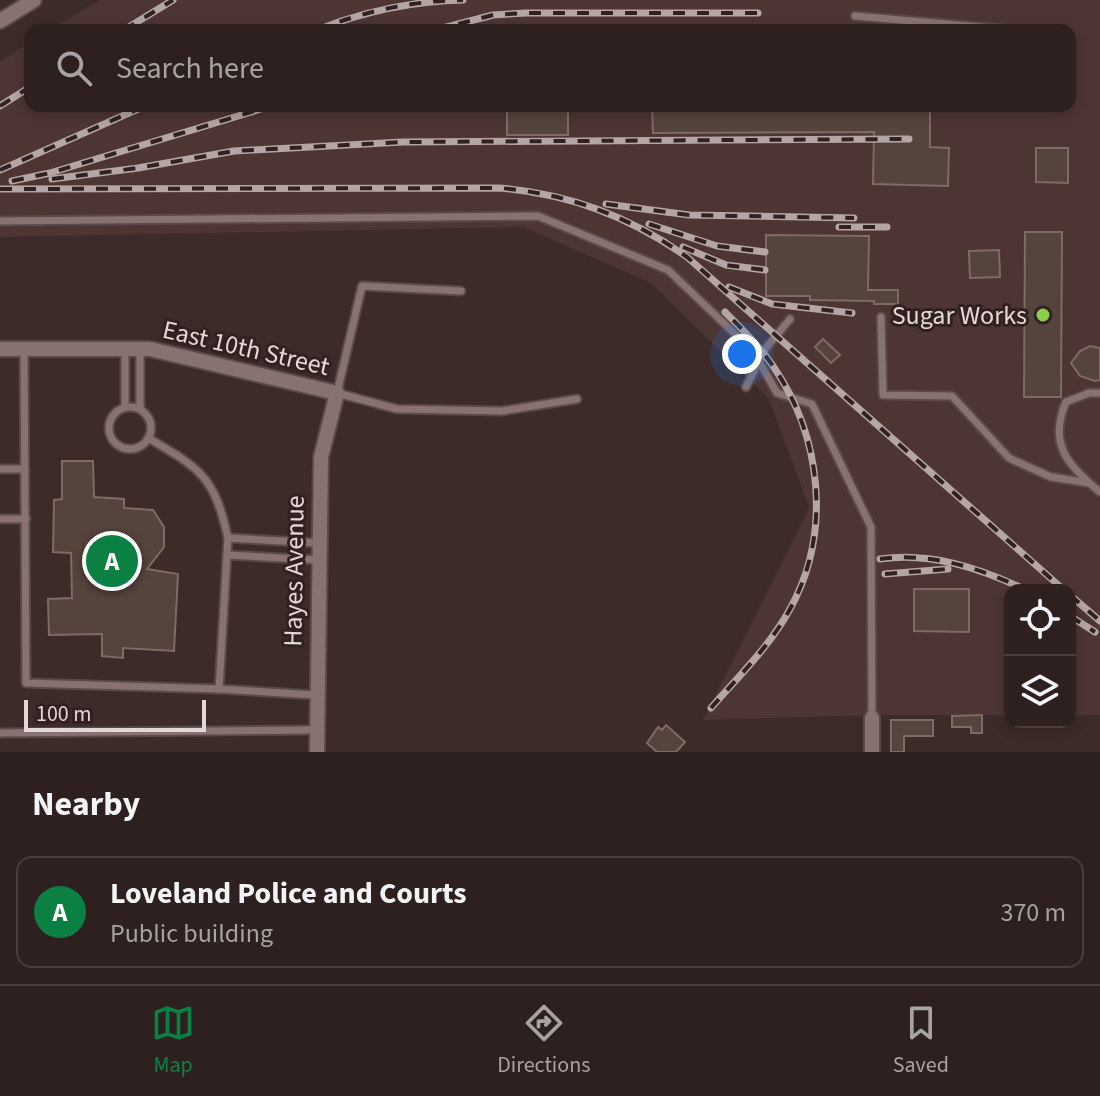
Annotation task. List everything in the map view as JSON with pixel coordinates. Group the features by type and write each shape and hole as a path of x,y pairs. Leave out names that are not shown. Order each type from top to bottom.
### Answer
{"street":[{"path":"0,21 34,0"},
{"name":"East 10th Street","path":"0,349 133,349 172,353 337,393"},
{"name":"Hayes Avenue","path":"317,752 321,457 337,393"},
{"path":"872,718 872,752"}],"lane":[{"path":"855,16 946,24"},
{"path":"0,221 538,216 668,270 753,351 777,393 812,404 871,527 872,718"},
{"path":"461,291 362,286 337,393 397,409 502,411 577,399"},
{"path":"881,317 883,395 952,396 1009,458 1051,477 1089,483"},
{"path":"746,387 758,361 790,319"},
{"path":"24,349 26,683 316,695"},
{"path":"125,407 133,349"},
{"path":"133,349 140,409"},
{"path":"1100,393 1089,393 1066,402 1058,420 1059,442 1073,470 1100,492"},
{"path":"125,407 140,409 150,419 151,432 138,447 125,448 110,434 111,420 125,407"},
{"path":"148,438 199,470 214,492 223,515 228,538 219,689"},
{"path":"0,469 25,469"},
{"path":"0,519 26,519"},
{"path":"228,538 319,543"},
{"path":"227,555 319,560"},
{"path":"0,733 316,730"}],"shaded area":[{"path":"100,0 1100,0 1100,715 1076,715 1076,584 1004,584 1004,715 703,720 809,508 769,399 651,283 523,227 0,237 0,62 24,46 24,112 1076,112 1076,24 59,24"}],"building":[{"path":"507,112 568,112 568,135 507,135"},
{"path":"652,112 930,112 930,147 949,148 948,186 873,184 874,132 653,133"},
{"path":"1036,148 1068,148 1068,183 1036,182"},
{"name":"Sugar Works","path":"1025,232 1062,232 1061,397 1024,397"},
{"path":"766,235 869,236 868,290 898,290 898,304 810,300 810,296 766,296"},
{"path":"999,250 1000,277 970,278 969,251"},
{"path":"823,339 840,355 831,363 815,347"},
{"path":"1090,346 1100,348 1100,380 1080,376 1071,363 1080,351"},
{"path":"62,461 93,461 94,497 124,499 124,508 153,510 164,527 164,547 147,569 178,574 174,651 123,648 123,658 102,656 102,634 49,635 48,599 72,598 71,553 53,552 54,500 62,499"},
{"path":"914,589 969,589 969,632 914,631"},
{"path":"982,715 982,733 971,733 971,727 952,727 952,716"},
{"path":"891,720 933,720 933,736 904,736 904,752 891,752"},
{"path":"666,725 685,742 676,752 657,752 647,743 658,727 662,730"}],"railway":[{"path":"134,24 173,0"},
{"path":"334,24 388,8 463,0"},
{"path":"458,24 493,15 526,13 758,13"},
{"path":"0,106 24,91"},
{"path":"0,170 131,112"},
{"path":"12,181 50,173 251,112"},
{"path":"52,179 234,151 403,142 909,139"},
{"path":"0,189 500,188 550,196 598,209 643,230 687,257 1057,584"},
{"path":"606,204 689,215 854,218"},
{"path":"649,224 717,246 765,252"},
{"path":"839,227 887,227"},
{"path":"683,247 726,265 765,270"},
{"path":"729,287 772,304 852,313"},
{"path":"711,708 763,648 790,609 812,549 816,517 816,486 811,454 790,394 768,359 725,312"},
{"path":"880,559 936,560 1012,584"},
{"path":"885,574 948,569"},
{"path":"1076,600 1100,621"},
{"path":"1076,620 1095,632"}],"place":[{"name":"Sugar Works","path":"1043,315"},
{"name":"Loveland Police and Courts","path":"112,561"}]}
